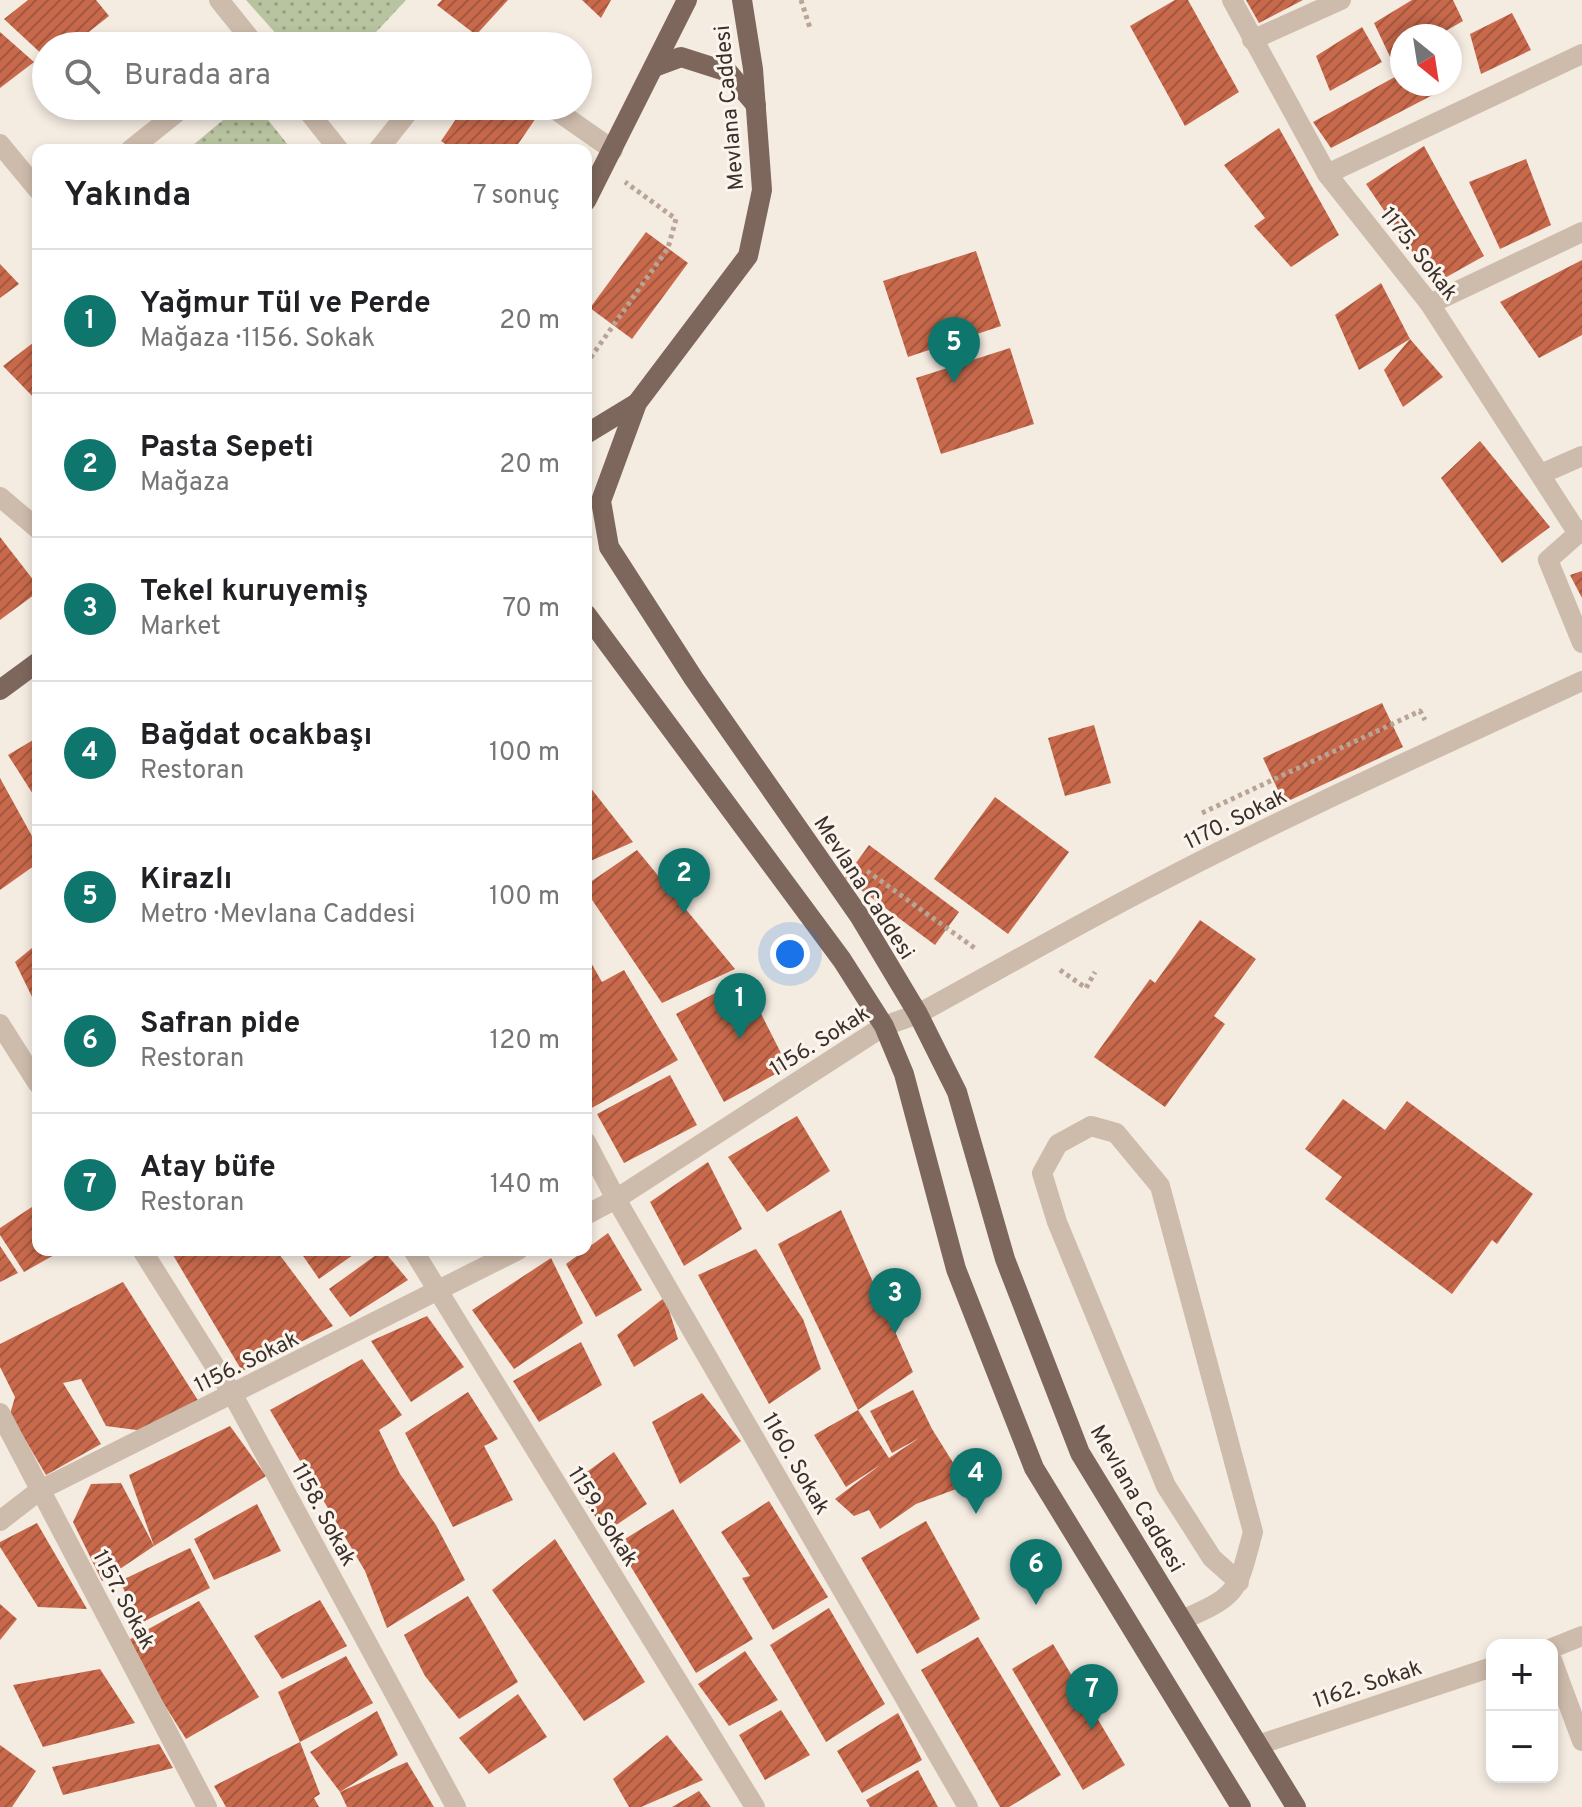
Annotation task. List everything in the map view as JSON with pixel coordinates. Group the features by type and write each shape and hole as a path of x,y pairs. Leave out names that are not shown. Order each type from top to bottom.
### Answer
{"main road":[{"path":"592,189 687,0"},
{"name":"Mevlana Caddesi","path":"742,0 753,69 762,190 748,256 637,403 601,501 609,547 694,679 860,917 918,1014 957,1092 1005,1259 1080,1453 1296,1807"},
{"path":"654,67 681,57 728,72 756,105"},
{"path":"592,430 637,403"},
{"path":"592,622 842,960 884,1026 904,1074 956,1269 1034,1468 1241,1807"},
{"path":"0,690 32,666"}],"street":[{"path":"219,0 245,32"},
{"name":"1175. Sokak","path":"1232,0 1327,174 1430,304 1580,531"},
{"path":"1252,40 1341,0"},
{"path":"1327,174 1582,54"},
{"path":"138,144 168,120"},
{"path":"315,120 334,144"},
{"path":"383,144 402,120"},
{"path":"566,120 608,158"},
{"path":"0,144 32,183"},
{"path":"1430,304 1582,232"},
{"path":"1541,474 1582,456"},
{"path":"0,497 32,524"},
{"path":"1580,531 1548,560 1582,643"},
{"name":"1170. Sokak","path":"918,1014 1138,893 1418,755 1582,681"},
{"name":"1156. Sokak","path":"592,1212 884,1026 918,1014"},
{"path":"0,1024 32,1075"},
{"path":"1182,1620 1221,1603 1239,1582 1253,1532 1160,1186 1116,1133 1091,1126 1058,1144 1042,1173 1053,1210 1166,1486 1212,1558 1239,1582"},
{"name":"1160. Sokak","path":"592,1153 968,1807"},
{"name":"1158. Sokak","path":"146,1256 233,1395 456,1807"},
{"name":"1159. Sokak","path":"416,1256 755,1807"},
{"name":"1156. Sokak","path":"0,1521 40,1490 506,1256"},
{"name":"1157. Sokak","path":"0,1413 207,1807"},
{"path":"1558,1646 1582,1636"},
{"name":"1162. Sokak","path":"1258,1745 1486,1669"},
{"path":"1558,1676 1582,1741"}],"path":[{"path":"801,0 810,28"},
{"path":"592,356 668,248 676,219 608,158"},
{"path":"1202,813 1393,726"},
{"path":"856,863 981,952"},
{"path":"1031,952 1086,988 1095,972"}],"green space":[{"path":"246,0 406,0 376,32 275,32"},
{"path":"223,120 268,120 287,144 194,144"}],"building":[{"path":"28,0 96,0 109,16 89,32 32,32 32,45 4,19"},
{"path":"442,0 508,0 479,32 472,32 437,5"},
{"path":"582,0 611,0 601,18"},
{"path":"1175,0 1188,0 1239,92 1185,126 1130,26"},
{"path":"1246,0 1303,0 1259,23"},
{"path":"1412,0 1453,0 1463,21 1458,24 1390,24 1390,57 1374,23"},
{"path":"1512,13 1531,50 1481,74 1470,34"},
{"path":"1362,27 1382,62 1330,91 1316,56"},
{"path":"0,32 32,64 0,88"},
{"path":"1390,80 1390,96 1431,96 1331,148 1313,122"},
{"path":"455,120 535,120 518,144 445,144 441,141"},
{"path":"1279,128 1339,235 1291,267 1254,226 1265,218 1224,165"},
{"path":"1424,146 1484,256 1434,284 1366,184"},
{"path":"1526,159 1551,225 1500,249 1469,182"},
{"path":"646,232 688,263 632,339 592,309"},
{"path":"976,251 1001,326 908,357 883,281"},
{"path":"1582,260 1582,335 1539,358 1500,302"},
{"path":"0,264 19,284 0,298"},
{"path":"1381,283 1410,339 1359,370 1335,315"},
{"path":"1410,339 1443,377 1403,407 1384,370"},
{"path":"32,344 32,396 3,366"},
{"path":"1010,348 1034,424 941,454 916,378"},
{"path":"1480,441 1550,527 1502,563 1441,478"},
{"path":"0,537 32,578 32,596 0,620"},
{"path":"1582,571 1582,598 1570,575"},
{"path":"1382,703 1403,747 1284,803 1263,758"},
{"path":"1094,725 1111,783 1065,796 1048,738"},
{"path":"32,741 32,793 8,755"},
{"path":"0,778 32,836 32,867 0,890"},
{"path":"592,790 633,842 592,860"},
{"path":"995,797 1069,852 1008,934 934,879"},
{"path":"869,845 959,912 935,945 845,878"},
{"path":"637,850 735,969 662,1003 592,900 592,881"},
{"path":"1200,920 1256,959 1214,1016 1225,1024 1165,1107 1094,1057 1150,979 1155,983"},
{"path":"32,948 32,997 15,962"},
{"path":"592,964 602,982 624,970 678,1060 592,1108"},
{"path":"743,978 788,1067 724,1102 676,1014"},
{"path":"670,1075 697,1125 624,1163 597,1114"},
{"path":"1343,1099 1385,1130 1407,1101 1533,1194 1497,1244 1492,1240 1452,1294 1325,1199 1342,1177 1305,1149"},
{"path":"797,1116 830,1171 767,1212 728,1157"},
{"path":"708,1162 742,1229 684,1266 650,1202"},
{"path":"32,1207 32,1256 52,1256 24,1272 0,1235 0,1228"},
{"path":"841,1210 913,1372 858,1410 778,1244"},
{"path":"608,1233 642,1290 596,1317 566,1264 577,1256 592,1256 592,1245"},
{"path":"0,1246 18,1273 0,1282"},
{"path":"756,1249 803,1319 821,1369 769,1404 698,1275"},
{"path":"174,1256 280,1256 333,1326 242,1371"},
{"path":"303,1256 352,1256 319,1279"},
{"path":"375,1256 388,1256 408,1280 350,1317 329,1289"},
{"path":"551,1258 583,1323 514,1369 472,1310"},
{"path":"123,1282 199,1402 144,1431 106,1426 81,1379 63,1383 101,1444 46,1475 10,1414 15,1397 0,1367 0,1344"},
{"path":"665,1297 678,1339 634,1367 617,1335"},
{"path":"427,1316 464,1367 411,1402 371,1341"},
{"path":"581,1342 602,1385 539,1422 513,1381"},
{"path":"362,1359 402,1415 379,1430 400,1474 436,1525 465,1580 387,1628 365,1571 270,1410"},
{"path":"913,1390 932,1429 967,1485 916,1504 880,1529 869,1510 854,1516 835,1499 880,1465 846,1487 814,1435 858,1410 889,1458 919,1438 892,1453 870,1411"},
{"path":"468,1392 498,1439 484,1446 513,1500 453,1527 405,1433"},
{"path":"702,1393 741,1441 680,1484 652,1422"},
{"path":"230,1426 266,1476 154,1546 129,1475"},
{"path":"614,1452 647,1504 606,1532 572,1483"},
{"path":"121,1483 154,1546 102,1581 73,1522 91,1484"},
{"path":"769,1501 828,1597 773,1630 742,1578 750,1576 721,1532"},
{"path":"257,1504 281,1551 214,1580 194,1539"},
{"path":"673,1509 753,1639 696,1673 617,1544"},
{"path":"926,1521 980,1619 917,1654 861,1558"},
{"path":"37,1523 87,1609 38,1607 0,1547 0,1542"},
{"path":"555,1539 645,1682 584,1721 492,1590"},
{"path":"190,1548 210,1588 139,1624 120,1581"},
{"path":"468,1596 518,1682 459,1719 425,1676 404,1635"},
{"path":"320,1600 347,1646 282,1679 254,1636"},
{"path":"199,1601 259,1697 186,1739 125,1642"},
{"path":"0,1604 17,1619 0,1640"},
{"path":"829,1608 885,1704 826,1742 770,1645"},
{"path":"978,1637 1061,1775 1009,1807 1000,1807 921,1670"},
{"path":"1053,1644 1125,1765 1083,1790 1012,1669"},
{"path":"745,1651 778,1700 729,1726 698,1684"},
{"path":"346,1656 373,1703 300,1742 278,1692"},
{"path":"100,1669 135,1723 43,1747 13,1685"},
{"path":"518,1694 547,1737 489,1774 459,1738"},
{"path":"781,1710 810,1755 765,1780 739,1735"},
{"path":"377,1711 398,1755 340,1792 310,1752"},
{"path":"898,1713 922,1760 862,1793 837,1751"},
{"path":"667,1735 703,1780 641,1807 629,1807 613,1779"},
{"path":"300,1742 320,1794 314,1798 319,1807 226,1807 214,1786"},
{"path":"159,1744 173,1768 63,1795 52,1767"},
{"path":"0,1745 36,1771 12,1807 0,1807"},
{"path":"407,1762 434,1807 347,1807 340,1792"},
{"path":"918,1770 938,1807 870,1807 866,1800"},
{"path":"699,1791 711,1807 672,1807"}],"place":[{"name":"Kirazlı","path":"954,383"},
{"name":"Pasta Sepeti","path":"684,914"},
{"name":"Yağmur Tül ve Perde","path":"740,1039"},
{"name":"Tekel kuruyemiş","path":"895,1334"},
{"name":"Bağdat ocakbaşı","path":"976,1514"},
{"name":"Safran pide","path":"1036,1605"},
{"name":"Atay büfe","path":"1092,1730"}]}
